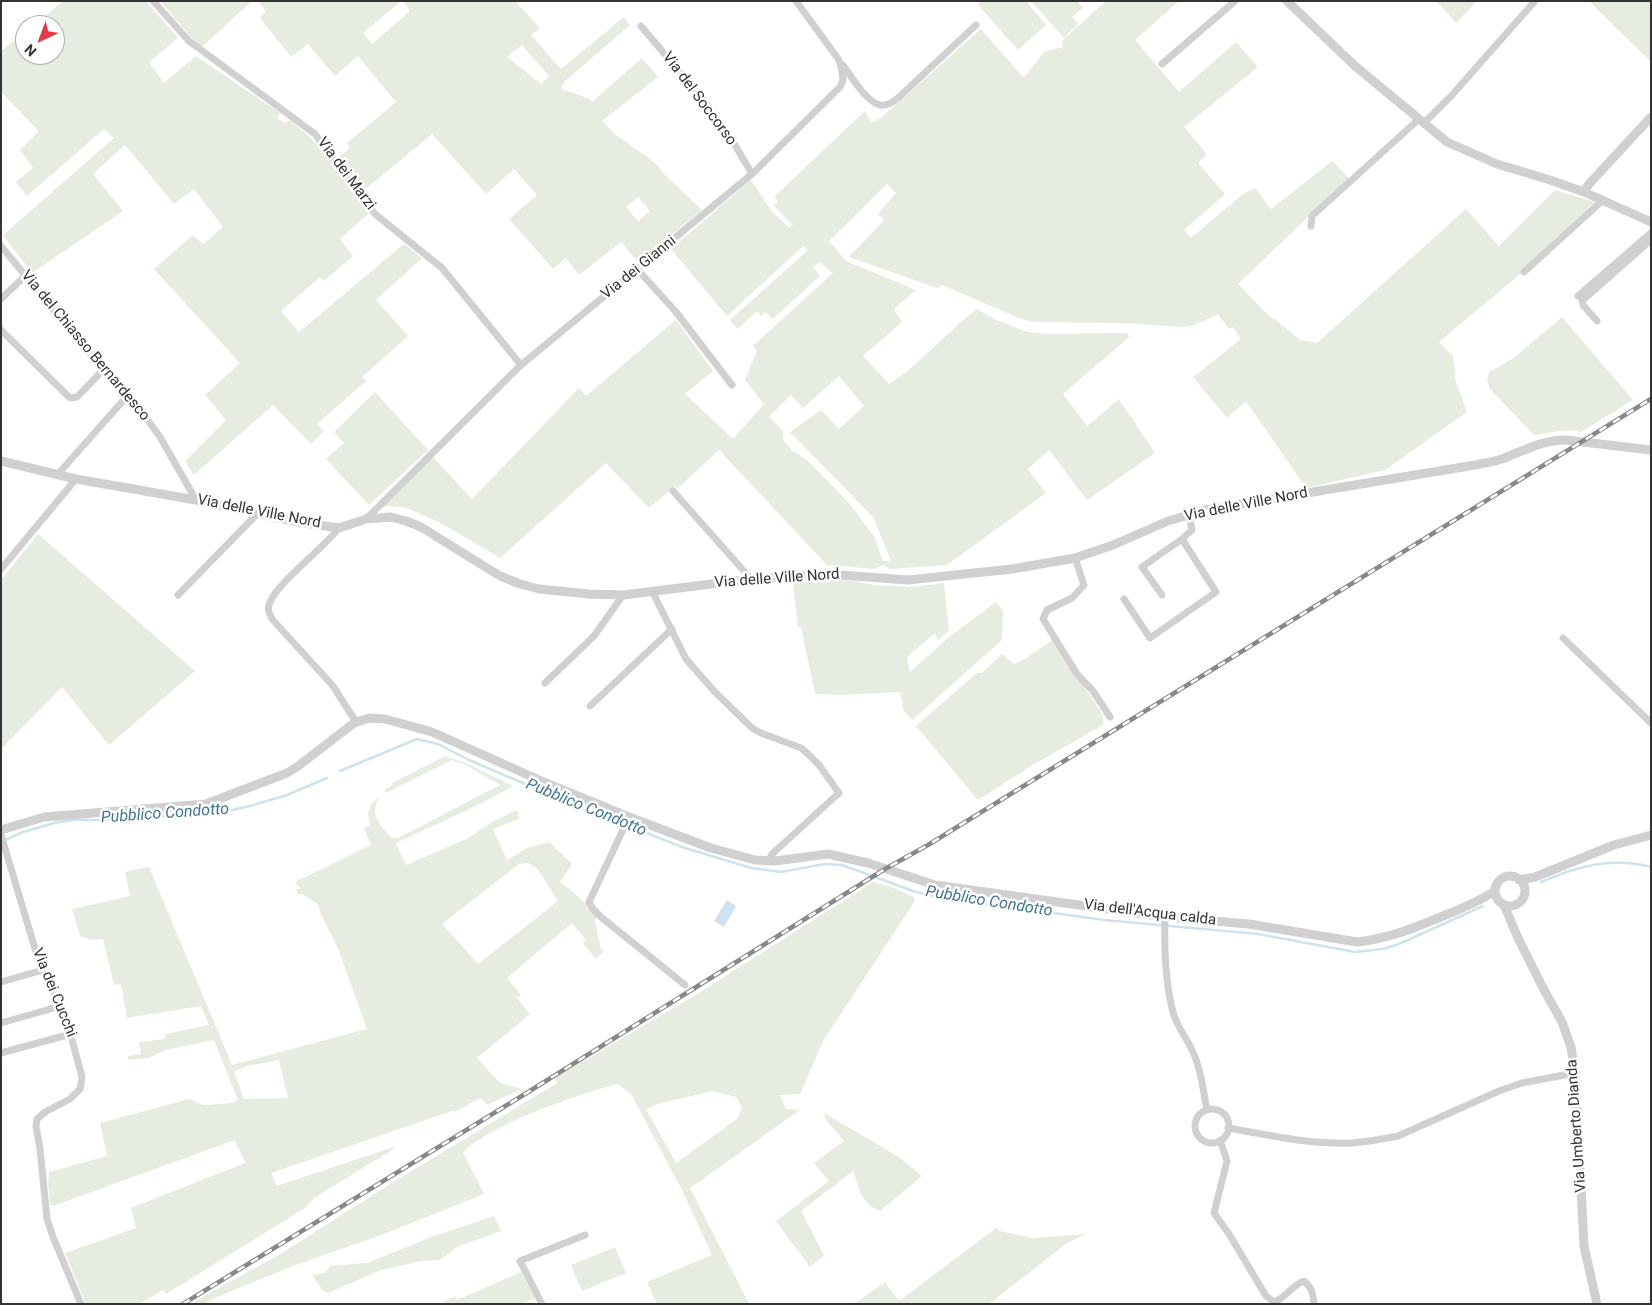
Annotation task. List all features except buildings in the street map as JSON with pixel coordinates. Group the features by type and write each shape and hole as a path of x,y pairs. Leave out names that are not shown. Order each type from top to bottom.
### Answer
{"street":[{"name":"Via dei Marzi","path":"153,1 189,41 315,134 375,214 442,268 521,365"},
{"path":"796,1 862,91 874,102 882,105 890,104 898,98 976,25"},
{"path":"1162,64 1235,1"},
{"path":"1287,1 1355,66 1447,142 1497,164 1584,192 1651,222"},
{"path":"1311,226 1312,216 1452,95 1535,1"},
{"name":"Via del Soccorso","path":"641,26 706,103 752,174"},
{"name":"Via dei Gianni","path":"366,519 521,365 752,174 840,87 843,80 839,60"},
{"path":"1584,192 1589,184 1651,118"},
{"path":"1524,272 1602,201"},
{"path":"1578,296 1651,233"},
{"path":"1597,321 1582,305 1582,301 1651,240"},
{"name":"Via del Chiasso Bernardesco","path":"1,246 85,348 129,394 160,437 196,500"},
{"path":"638,270 676,312 732,385"},
{"path":"1,299 26,275"},
{"path":"1,330 70,398 76,398 105,368"},
{"path":"58,474 129,394"},
{"name":"Via delle Ville Nord","path":"1,461 76,479 196,500 298,522 339,528 366,519 391,517 422,527 500,576 520,584 572,593 623,595 752,579 827,574 908,580 1012,569 1075,558 1112,545 1168,521 1205,510 1500,460 1540,443 1552,440 1651,450"},
{"path":"1,569 76,479"},
{"path":"674,491 752,579"},
{"path":"178,595 258,513"},
{"path":"1162,595 1142,567 1192,530 1189,515"},
{"path":"339,528 281,586 269,602 268,609 272,619 333,686 356,722"},
{"path":"1124,599 1150,638 1216,592 1182,539"},
{"path":"1075,558 1084,585 1072,598 1047,610 1043,619 1078,674 1093,691 1110,717"},
{"path":"652,591 686,659 714,692 752,728 801,748 819,766 839,793 772,854 770,860"},
{"path":"545,683 594,636 623,595"},
{"path":"590,706 672,628"},
{"path":"1563,638 1651,722"},
{"name":"Via dell'Acqua calda","path":"1,830 44,817 206,804 287,773 356,722 369,718 385,719 432,732 628,820 711,848 755,860 828,854 935,885 1165,919 1249,924 1357,942 1374,940 1411,929 1480,901 1495,891"},
{"path":"628,820 589,902 601,917 684,985"},
{"name":"Via dei Cucchi","path":"1,835 43,970 65,1014 82,1076 80,1088 70,1099 45,1112 37,1119 36,1126 47,1219 81,1304"},
{"path":"1519,880 1535,877 1614,845 1651,835"},
{"path":"1517,904 1508,906 1502,904 1495,895 1497,884 1504,877 1510,876 1519,880 1524,888 1524,892"},
{"path":"1512,923 1517,904 1535,877"},
{"name":"Via dell'Acqua calda","path":"1480,901 1502,904"},
{"name":"Via Umberto Dianda","path":"1502,904 1542,988 1562,1022 1571,1047 1575,1074 1584,1246 1597,1304"},
{"path":"1165,919 1164,956 1173,1013 1179,1029 1192,1050 1200,1074 1207,1110"},
{"path":"1,982 43,970"},
{"path":"1,1023 60,1006"},
{"path":"1,1053 71,1034"},
{"path":"1228,1128 1300,1140 1333,1143 1352,1143 1381,1139 1398,1136 1499,1091 1522,1083 1575,1074"},
{"path":"1218,1110 1226,1118 1228,1128 1224,1137 1215,1143 1203,1141 1196,1132 1195,1121 1202,1112 1218,1110"},
{"path":"1220,1140 1227,1160 1214,1214 1229,1234 1266,1296 1274,1302 1282,1299 1295,1286 1304,1281 1313,1292 1314,1304"},
{"path":"542,1304 520,1261 585,1235"},
{"name":"Via Umberto Dianda","path":"1592,1281 1603,1304"}],"shaded area":[{"path":"63,1 146,1 178,38 149,62 164,83 196,56 280,113 277,118 285,123 290,120 323,149 370,212 340,239 353,256 324,281 320,277 281,311 299,332 404,244 422,258 376,300 408,336 362,377 366,381 317,424 324,431 311,444 273,405 194,475 185,461 226,420 205,395 240,363 154,269 193,235 203,244 223,227 194,189 174,204 125,145 93,174 123,211 32,273 3,235 114,138 104,129 27,196 16,182 33,168 20,150 39,131 1,92 1,51 15,40 15,65 65,65 65,15 46,15"},
{"path":"160,1 252,1 202,47"},
{"path":"258,1 401,1 363,33 372,44 410,11 403,1 515,1 540,28 531,35 561,69 624,17 630,25 564,82 561,89 590,99 592,102 642,58 658,77 602,121 616,135 654,162 702,210 638,262 621,242 579,275 566,258 553,269 509,219 537,195 514,169 486,194 432,134 363,191 338,157 350,148 347,143 396,102 358,56 335,76 308,44 291,57 260,18 266,11","holes":["522,45 549,76 541,84 507,57","638,197 650,211 638,221 626,207"]},
{"path":"981,1 1026,1 1046,25 1018,50 978,5"},
{"path":"1077,1 1083,8 1072,17 1078,24 1064,38 1032,2"},
{"path":"1106,1 1179,1 1135,40 1179,92 1236,42 1258,67 1184,127 1207,154 1198,163 1225,194 1184,230 1191,238 1243,194 1255,188 1271,209 1332,161 1349,178 1238,284 1269,316 1300,340 1317,343 1466,209 1499,246 1555,190 1595,202 1519,275 1439,342 1453,356 1456,382 1467,412 1385,470 1306,488 1246,401 1227,418 1193,377 1241,339 1233,327 1229,329 1218,314 1192,326 1183,327 1123,323 1033,322 1019,318 942,285 937,288 849,257 884,220 878,214 896,193 887,184 829,241 846,261 916,290 894,309 902,322 863,356 889,384 909,370 977,309 996,320 1028,332 1047,334 1128,333 1129,337 1063,394 1087,426 1119,399 1155,453 1087,500 1049,450 1028,469 1046,493 947,565 890,569 883,565 874,569 827,565 719,450 677,489 675,486 649,508 606,463 500,558 439,522 404,507 383,506 433,457 472,499 579,388 586,396 676,320 713,371 685,394 733,439 764,404 745,380 757,351 753,346 833,273 819,262 813,267 820,276 773,319 765,312 761,316 757,311 738,329 730,320 808,250 803,246 727,316 671,249 751,180 772,212 789,227 793,225 774,206 778,201 774,197 865,111 871,123 881,118 981,29 1023,77 1044,52 1063,47 1062,41","holes":["839,376 864,406 839,429 821,410 790,432 873,517 891,561 883,561 874,536 849,503 807,460 793,451 783,440 783,431 769,417 791,395 803,408"]},
{"path":"1436,1 1477,1 1456,23"},
{"path":"1589,1 1651,1 1651,62"},
{"path":"1562,317 1633,400 1581,432 1564,431 1534,435 1490,389 1487,380 1489,372 1515,357"},
{"path":"375,392 428,450 369,505 326,459 344,443 334,432"},
{"path":"38,534 195,671 109,745 62,687 1,749 1,580"},
{"path":"840,579 875,585 910,587 944,583 949,631 938,640 935,633 907,657 910,672 949,637 996,602 1003,611 1002,640 912,720 904,711 900,692 843,695 815,694 801,627 798,627 793,583"},
{"path":"1053,640 1103,715 1103,725 1031,766 978,800 916,726 977,673 982,673 1002,654 1014,664"},
{"path":"445,756 468,764 513,786 470,809 396,843 406,865 466,839 494,821 517,810 519,819 493,829 507,860 527,848 549,842 572,864 560,882 597,914 595,921 601,949 604,951 596,959 583,943 586,940 572,923 507,978 521,995 517,998 530,1014 477,1058 500,1083 522,1089 487,1105 480,1098 454,1112 452,1111 271,1173 277,1186 394,1147 314,1198 305,1208 166,1294 163,1290 140,1304 86,1304 65,1253 136,1228 131,1208 245,1163 235,1140 53,1206 50,1205 49,1172 107,1156 100,1123 189,1099 204,1105 233,1103 238,1100 214,1040 165,1050 149,1058 128,1060 128,1056 141,1054 139,1042 165,1039 166,1034 209,1025 201,1006 127,1018 121,984 114,985 103,939 91,940 80,936 72,909 130,896 125,872 149,867 232,1065 367,1029 339,951 320,912 319,905 302,894 298,895 296,889 301,889 296,884 297,881 371,845 364,828 370,825 368,812 370,811 370,805 380,796 375,808 377,819 392,838 398,838 500,785 466,765 452,760 386,793 384,790 393,785 392,783","holes":["528,863 537,868 558,901 478,964 442,924 519,864","279,1060 288,1098 244,1099 234,1072 247,1066"]},
{"path":"873,882 889,886 914,897 915,901 823,1041 800,1094 780,1095 786,1109 800,1110 690,1188 749,1304 657,1304 647,1282 712,1255 683,1192 631,1094 618,1084 559,1102 491,1132 474,1143 463,1153 484,1194 381,1235 293,1266 204,1304 190,1304 282,1253 387,1186 557,1083 555,1078 702,991","holes":["713,1091 736,1097 742,1108 737,1119 676,1163 646,1109 661,1103"]},
{"path":"824,1113 899,1157 922,1176 880,1211 864,1200 853,1171 801,1211 824,1255 810,1267 776,1221 829,1181 814,1163 844,1141 826,1120"},
{"path":"494,1216 501,1231 457,1247 440,1260 421,1261 381,1270 328,1293 323,1291 312,1275 325,1273 330,1266 367,1263 434,1236"},
{"path":"996,1228 1000,1231 1032,1238 1086,1234 1067,1243 989,1304 854,1304 885,1282 899,1301"},
{"path":"615,1247 626,1273 582,1291 571,1265"},
{"path":"521,1272 535,1298 521,1304 439,1304 455,1296 457,1300"}],"water":[{"path":"727,900 736,906 724,927 714,921"}],"waterway":[{"name":"Pubblico Condotto","path":"340,771 417,739 438,744 469,760 565,801 682,847 751,868 781,872 825,864 842,865 916,892 939,897 1104,920 1258,934 1355,952 1383,949 1399,944 1483,906"},
{"name":"Pubblico Condotto","path":"5,840 23,832 72,820 109,820 219,813 287,795 327,778"},
{"name":"Pubblico Condotto","path":"1541,882 1581,868 1608,863 1636,864 1651,867"}],"railway":[{"path":"183,1304 525,1094 885,869 928,845 1651,399"}]}
